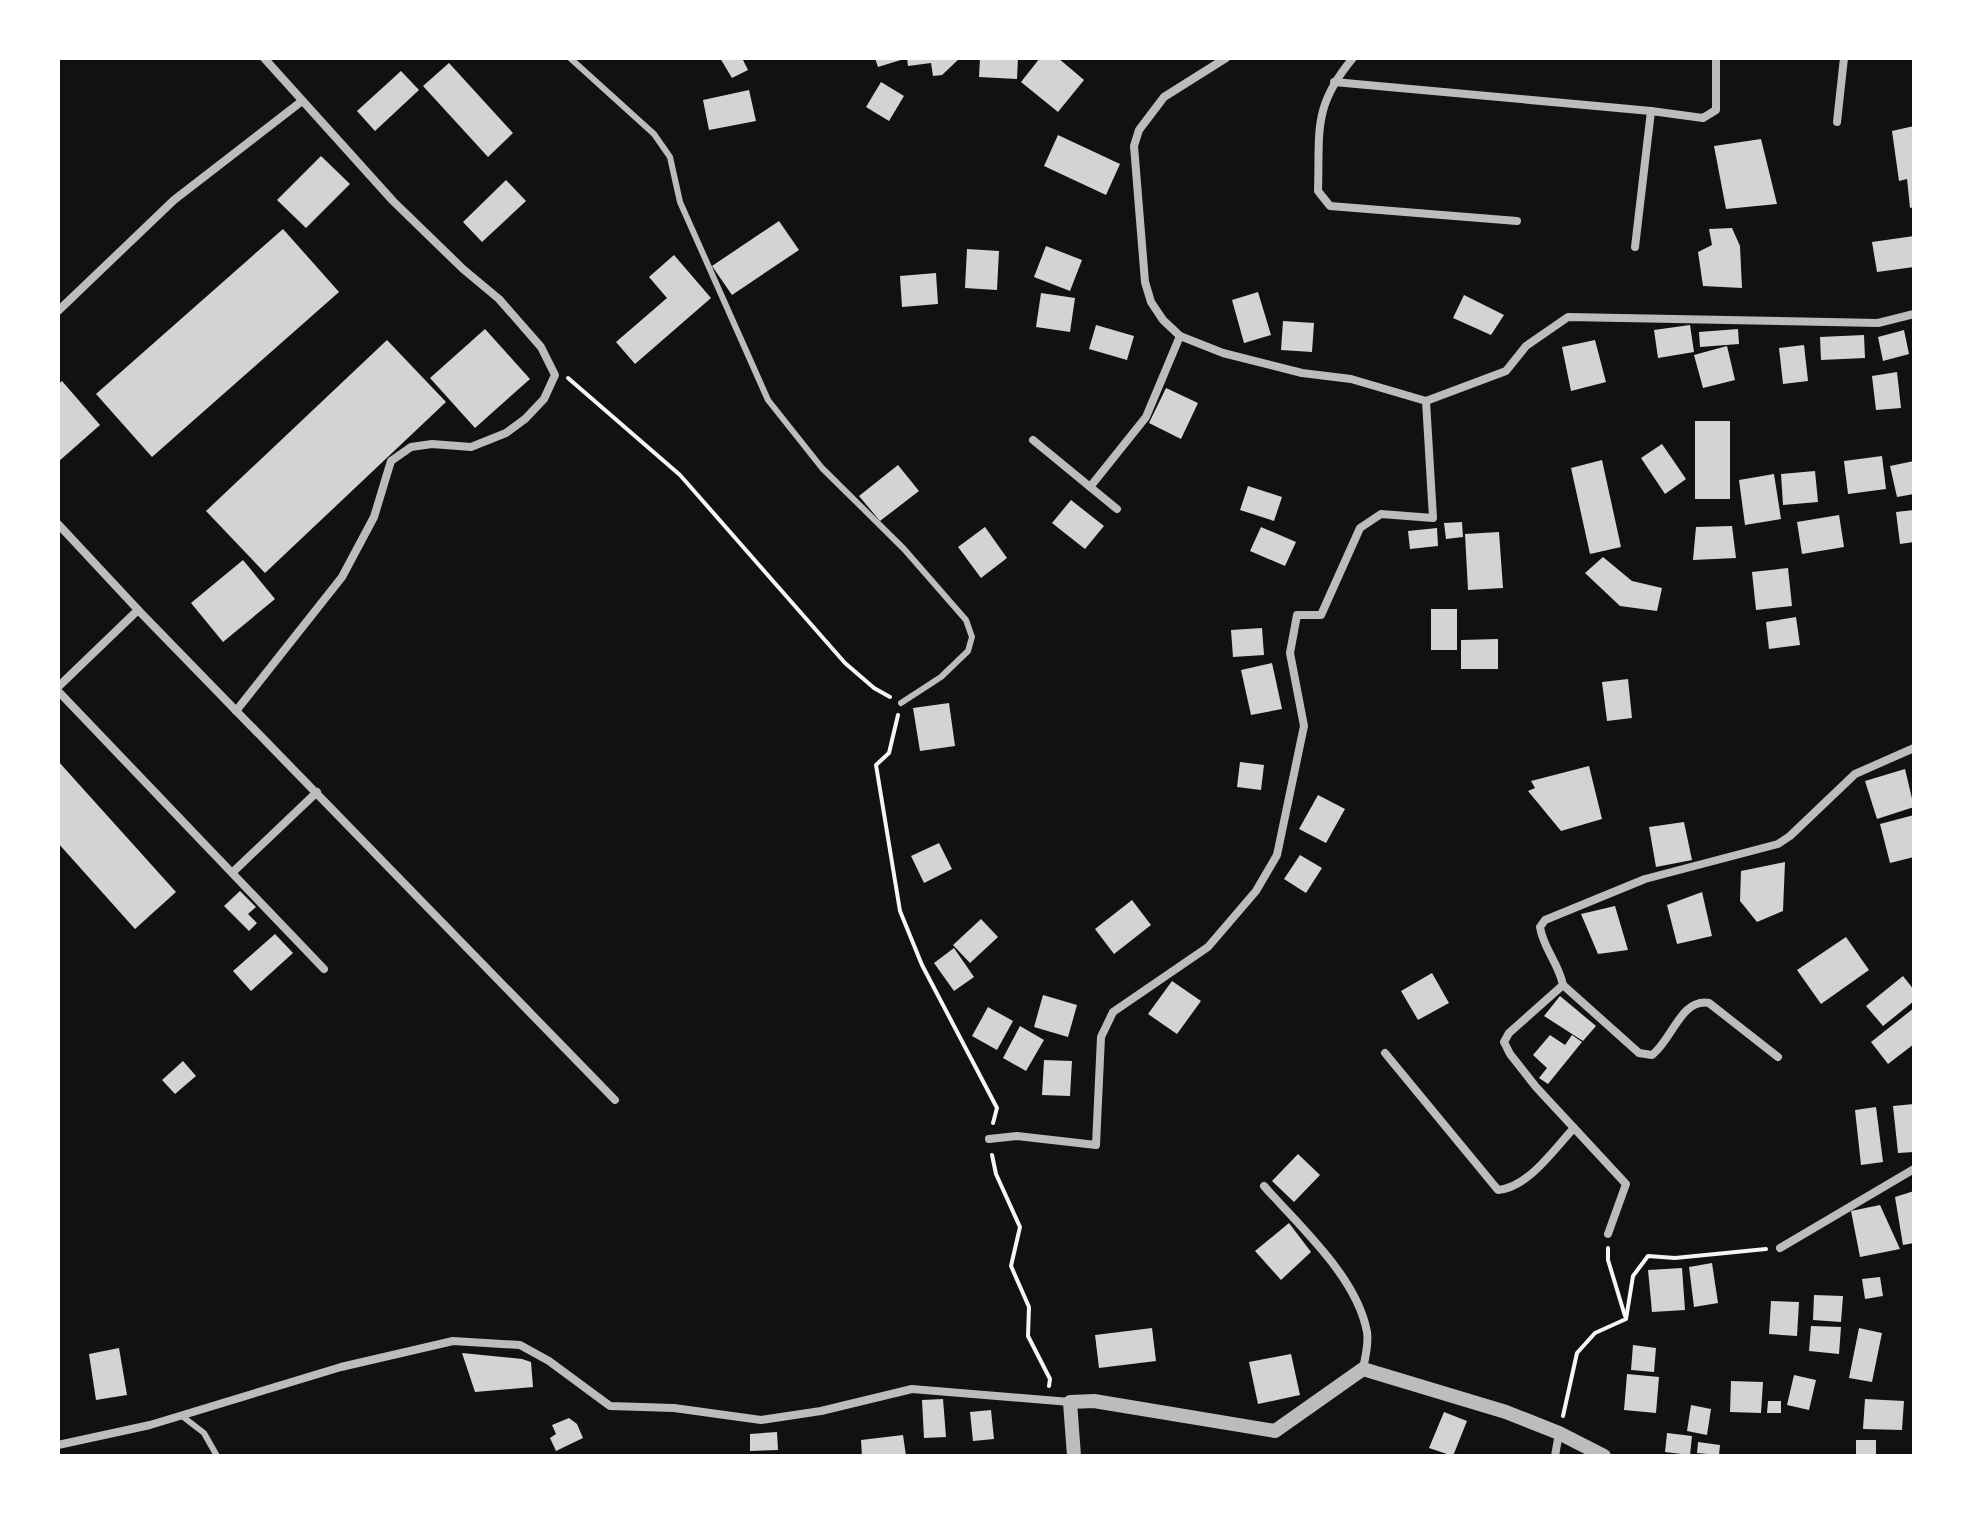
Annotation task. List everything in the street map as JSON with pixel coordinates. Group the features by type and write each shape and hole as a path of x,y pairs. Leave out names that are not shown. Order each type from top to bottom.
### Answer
{"street":[{"path":"236,711 342,577 374,517 391,461 411,447 432,444 471,447 506,433 544,399 555,375 541,347 499,299 463,269 393,201 264,58"},
{"path":"1226,58 1218,66 1164,97 1139,130 1134,146 1145,282 1157,311 1180,336 1223,353 1302,373 1351,379 1426,401 1506,371 1526,346 1568,317 1878,323 1914,314"},
{"path":"1353,58 1334,82 1319,122 1318,191 1330,206 1517,221"},
{"path":"1334,82 1703,118 1716,110 1716,58"},
{"path":"1837,122 1844,58"},
{"path":"58,311 174,200 302,101"},
{"path":"1635,247 1651,111"},
{"path":"1090,487 1146,417 1180,336"},
{"path":"989,1139 1017,1136 1096,1145 1101,1037 1113,1012 1208,947 1256,891 1277,855 1304,726 1290,653 1297,615 1321,615 1360,528 1381,514 1433,518 1426,401"},
{"path":"1033,440 1117,509"},
{"path":"58,524 615,1100"},
{"path":"138,610 58,689 324,969"},
{"path":"1778,1057 1709,1003 1699,1001 1688,1007 1652,1055 1639,1053 1563,985 1562,975 1541,937 1540,927 1545,920 1645,879 1778,844 1855,774 1914,748"},
{"path":"233,872 317,792"},
{"path":"1563,985 1509,1033 1504,1042 1527,1076 1626,1184 1608,1234"},
{"path":"1385,1053 1498,1190 1524,1180 1574,1128"},
{"path":"1780,1248 1914,1169"},
{"path":"58,1445 182,1416 341,1367 453,1341 520,1345 549,1361 610,1406 674,1408 761,1420 821,1411 912,1389 1070,1402 1094,1401 1275,1431 1363,1369 1368,1336 1359,1304 1338,1271 1264,1186"},
{"path":"1363,1369 1506,1412 1559,1433 1604,1456"},
{"path":"1070,1402 1074,1456"},
{"path":"1555,1456 1559,1433"}],"lane":[{"path":"570,58 654,134 670,157 680,202 768,400 822,468 904,549 966,620 972,637 968,651 941,677 901,703"},
{"path":"182,1416 204,1433 217,1456"}],"path":[{"path":"548,361 680,475 845,663 874,688 901,703 889,753 876,765 900,911 922,965 997,1108 989,1139 996,1174 1020,1227 1011,1266 1029,1307 1028,1336 1050,1379 1047,1400"},
{"path":"1608,1234 1608,1260 1626,1319"},
{"path":"1626,1319 1633,1276 1648,1256 1675,1258 1780,1248"},
{"path":"1559,1433 1577,1353 1595,1333 1626,1319"}],"building":[{"path":"720,58 742,58 748,70 732,78"},
{"path":"875,58 903,58 904,59 878,67"},
{"path":"907,58 960,58 942,75 933,76 931,63 908,66"},
{"path":"980,58 1018,58 1017,79 979,77"},
{"path":"1040,58 1058,58 1084,80 1058,112 1021,82"},
{"path":"449,63 513,133 488,157 423,86"},
{"path":"401,71 419,90 375,131 357,111"},
{"path":"881,82 904,96 889,121 866,107"},
{"path":"749,90 756,121 709,130 703,100"},
{"path":"1914,126 1914,207 1910,208 1907,179 1899,181 1892,131"},
{"path":"1058,135 1120,164 1106,195 1044,166"},
{"path":"1761,139 1777,204 1726,209 1714,146"},
{"path":"321,156 350,184 306,228 277,200"},
{"path":"506,180 526,201 482,242 463,222"},
{"path":"779,221 799,250 732,295 712,266"},
{"path":"1732,228 1740,246 1742,288 1703,286 1698,252 1712,245 1709,229"},
{"path":"283,229 339,292 152,457 96,394"},
{"path":"1914,236 1914,267 1877,272 1872,242"},
{"path":"1046,246 1082,260 1070,291 1034,277"},
{"path":"967,249 999,251 997,290 965,288"},
{"path":"674,255 711,298 635,364 616,342 667,298 649,277"},
{"path":"936,273 938,304 902,307 900,276"},
{"path":"1258,292 1271,335 1244,343 1232,300"},
{"path":"1041,293 1075,298 1070,332 1036,327"},
{"path":"1464,295 1504,315 1491,335 1453,318"},
{"path":"1283,321 1314,323 1312,352 1281,350"},
{"path":"1096,325 1134,336 1127,360 1089,349"},
{"path":"1690,325 1694,352 1658,358 1654,330"},
{"path":"485,329 530,379 475,428 430,378"},
{"path":"1738,329 1739,344 1700,347 1699,332"},
{"path":"1904,330 1909,354 1883,361 1878,337"},
{"path":"1864,335 1865,358 1821,360 1820,337"},
{"path":"387,340 446,402 265,573 206,511"},
{"path":"1595,340 1606,382 1571,391 1562,347"},
{"path":"1804,345 1808,381 1783,384 1779,348"},
{"path":"1727,346 1735,380 1703,388 1694,355"},
{"path":"1897,372 1901,408 1876,410 1872,376"},
{"path":"62,381 100,425 58,462 58,384"},
{"path":"1166,388 1198,403 1181,439 1149,423"},
{"path":"1695,421 1730,421 1730,499 1695,499"},
{"path":"1662,444 1686,479 1665,494 1641,458"},
{"path":"1882,456 1886,489 1848,494 1844,461"},
{"path":"1602,460 1621,547 1590,554 1571,468"},
{"path":"1914,461 1914,494 1897,497 1890,466"},
{"path":"898,465 919,491 880,521 859,496"},
{"path":"1815,471 1818,502 1783,505 1781,474"},
{"path":"1774,474 1781,519 1745,525 1739,480"},
{"path":"1248,486 1282,497 1274,521 1240,510"},
{"path":"1071,500 1104,526 1085,549 1052,523"},
{"path":"1914,510 1914,542 1900,544 1896,512"},
{"path":"1839,515 1844,547 1802,554 1797,522"},
{"path":"1462,522 1463,537 1446,539 1444,523"},
{"path":"1732,526 1736,558 1693,560 1696,527"},
{"path":"985,527 1007,558 981,578 958,547"},
{"path":"1261,527 1296,542 1285,566 1250,551"},
{"path":"1437,528 1438,546 1410,549 1408,531"},
{"path":"1499,532 1503,588 1468,590 1465,534"},
{"path":"1603,557 1632,581 1662,588 1657,611 1620,606 1585,573"},
{"path":"243,560 275,599 223,642 191,603"},
{"path":"1788,568 1792,606 1756,610 1752,572"},
{"path":"1431,609 1457,609 1457,650 1431,650"},
{"path":"1796,617 1800,645 1769,649 1766,622"},
{"path":"1262,628 1264,655 1233,657 1231,630"},
{"path":"1498,639 1498,669 1461,669 1461,640"},
{"path":"1272,663 1282,709 1251,715 1241,670"},
{"path":"1628,679 1632,718 1607,721 1602,682"},
{"path":"949,703 955,746 920,751 913,708"},
{"path":"58,761 176,892 135,929 58,843"},
{"path":"1240,762 1264,765 1261,790 1237,787"},
{"path":"1589,766 1602,819 1561,831 1528,791 1535,788 1531,781"},
{"path":"1905,769 1914,807 1877,819 1865,781"},
{"path":"1318,795 1345,809 1326,843 1299,829"},
{"path":"1914,815 1914,857 1890,863 1880,824"},
{"path":"1684,822 1692,860 1656,867 1649,827"},
{"path":"939,843 952,869 924,883 911,856"},
{"path":"1300,855 1322,868 1306,893 1284,879"},
{"path":"1785,862 1783,911 1757,922 1740,901 1741,871"},
{"path":"240,891 256,907 248,914 257,923 249,931 224,906"},
{"path":"1702,892 1712,936 1677,944 1667,905"},
{"path":"1132,900 1151,925 1114,954 1095,929"},
{"path":"1615,906 1628,950 1598,954 1581,914"},
{"path":"981,919 998,937 970,963 953,945"},
{"path":"275,934 293,953 251,991 233,971"},
{"path":"1846,937 1869,970 1821,1004 1797,970"},
{"path":"954,948 974,977 954,991 934,963"},
{"path":"1432,973 1449,1003 1418,1020 1401,991"},
{"path":"1903,976 1914,990 1914,1001 1883,1026 1866,1006"},
{"path":"1172,981 1201,1001 1177,1034 1148,1014"},
{"path":"1043,995 1077,1005 1068,1037 1034,1027"},
{"path":"1560,996 1596,1026 1583,1041 1544,1016"},
{"path":"988,1007 1013,1021 997,1050 972,1036"},
{"path":"1914,1008 1914,1044 1888,1064 1871,1042"},
{"path":"1020,1026 1044,1040 1026,1071 1003,1058"},
{"path":"1550,1035 1565,1045 1572,1035 1582,1042 1548,1084 1539,1078 1547,1068 1533,1055"},
{"path":"1044,1060 1072,1061 1070,1096 1042,1095"},
{"path":"183,1061 196,1076 175,1094 162,1080"},
{"path":"1914,1104 1914,1152 1898,1153 1893,1106"},
{"path":"1876,1107 1883,1162 1861,1165 1855,1110"},
{"path":"1298,1154 1320,1175 1294,1202 1272,1181"},
{"path":"1914,1191 1914,1243 1903,1245 1895,1197"},
{"path":"1880,1205 1900,1249 1860,1257 1851,1211"},
{"path":"1289,1223 1311,1252 1281,1280 1255,1251"},
{"path":"1712,1263 1718,1303 1694,1307 1689,1267"},
{"path":"1682,1268 1685,1310 1652,1312 1648,1270"},
{"path":"1880,1277 1883,1296 1865,1299 1862,1279"},
{"path":"1814,1295 1843,1296 1841,1322 1813,1320"},
{"path":"1771,1301 1799,1302 1797,1336 1769,1334"},
{"path":"1811,1326 1841,1327 1839,1354 1809,1351"},
{"path":"1152,1328 1156,1361 1099,1368 1095,1335"},
{"path":"1859,1328 1882,1333 1872,1382 1849,1378"},
{"path":"1633,1345 1656,1348 1654,1372 1631,1370"},
{"path":"119,1348 127,1395 96,1400 89,1354"},
{"path":"462,1353 531,1362 533,1387 475,1392"},
{"path":"1291,1354 1300,1395 1258,1404 1249,1362"},
{"path":"1627,1374 1659,1377 1656,1413 1624,1410"},
{"path":"1794,1375 1816,1380 1809,1410 1787,1405"},
{"path":"1731,1381 1763,1382 1761,1413 1730,1412"},
{"path":"943,1399 946,1437 924,1438 922,1400"},
{"path":"1865,1399 1904,1401 1902,1430 1863,1429"},
{"path":"1768,1401 1781,1401 1781,1413 1767,1413"},
{"path":"1691,1405 1711,1409 1707,1435 1687,1431"},
{"path":"991,1410 994,1439 973,1441 970,1412"},
{"path":"1444,1412 1467,1421 1453,1456 1429,1448"},
{"path":"569,1418 577,1424 583,1438 556,1451 550,1438 556,1434 552,1425"},
{"path":"777,1432 778,1450 750,1451 750,1434"},
{"path":"1667,1433 1692,1436 1690,1455 1665,1452"},
{"path":"903,1435 906,1456 862,1456 861,1440"},
{"path":"1856,1440 1876,1440 1876,1456 1856,1456"},
{"path":"1698,1442 1720,1445 1719,1455 1697,1453"}]}
